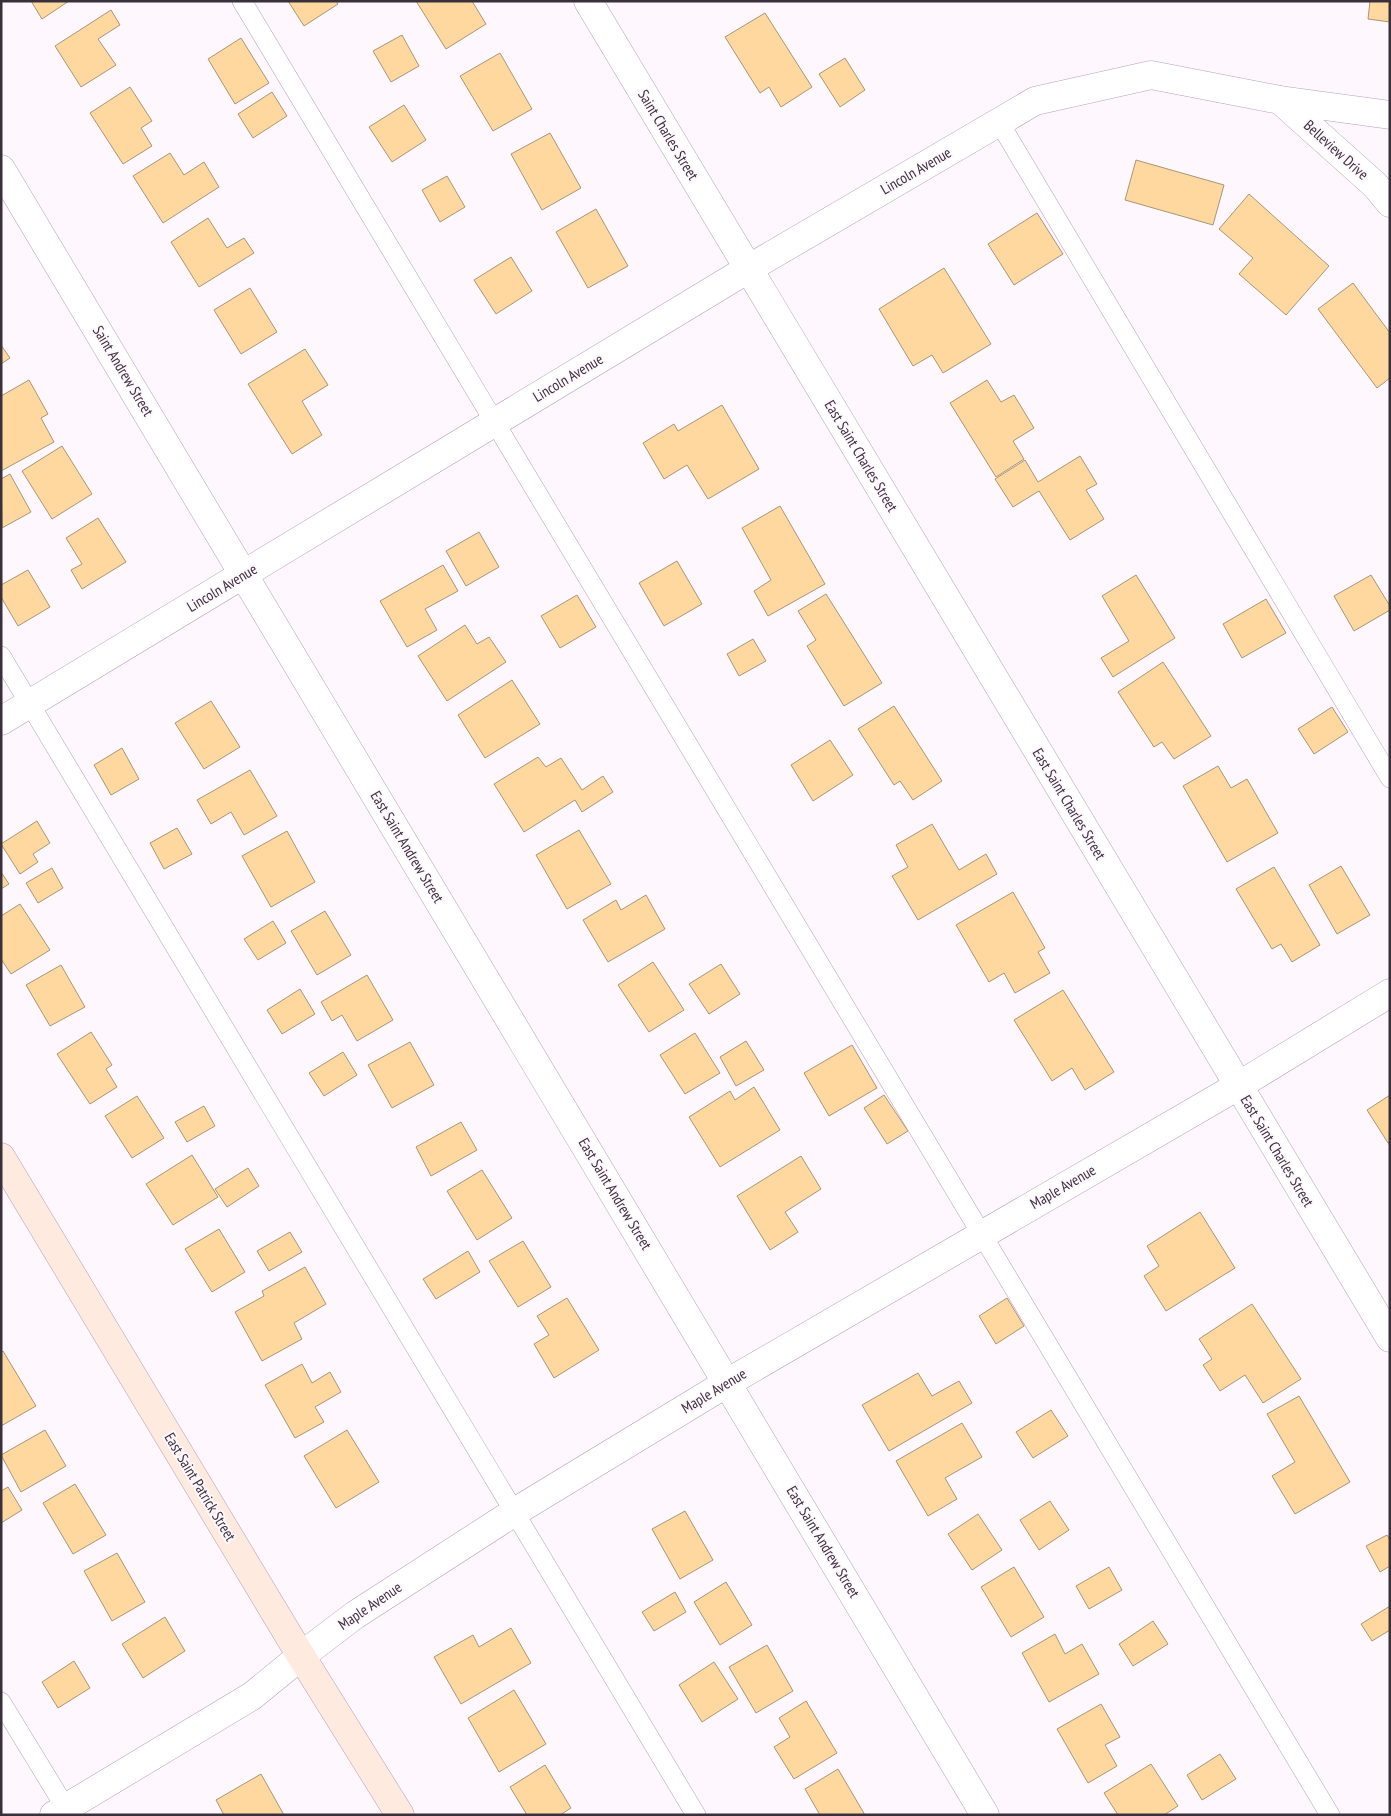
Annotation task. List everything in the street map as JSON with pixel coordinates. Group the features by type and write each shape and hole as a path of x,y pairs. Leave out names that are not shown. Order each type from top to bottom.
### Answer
{"main road":[{"name":"East Saint Patrick Street","path":"1,1157 301,1656 400,1815"}],"street":[{"name":"Saint Charles Street","path":"588,1 748,269"},
{"name":"Lincoln Avenue","path":"1,721 748,269 1034,101 1152,75"},
{"name":"Belleview Drive","path":"1152,75 1280,100 1390,115"},
{"name":"Belleview Drive","path":"1280,100 1375,185 1390,203"},
{"name":"Saint Andrew Street","path":"1,169 245,574"},
{"name":"East Saint Charles Street","path":"748,269 1390,1338"},
{"name":"East Saint Andrew Street","path":"245,574 985,1815"},
{"name":"Maple Avenue","path":"63,1812 252,1696 355,1615 513,1513 727,1383 1238,1086 1390,993"}],"lane":[{"path":"242,1 1330,1815"},
{"path":"999,122 1390,778"},
{"path":"1,656 513,1513 696,1815"},
{"path":"1,1702 63,1812"}],"building":[{"path":"31,1 69,1 42,19"},
{"path":"288,1 336,1 338,4 304,26"},
{"path":"416,1 472,1 486,24 446,49"},
{"path":"1370,1 1390,1 1390,22 1368,19"},
{"path":"111,10 120,25 98,39 116,65 81,87 55,46"},
{"path":"765,13 812,87 781,107 769,87 760,93 725,37"},
{"path":"402,35 419,66 391,82 373,51"},
{"path":"241,38 269,83 235,104 208,59"},
{"path":"500,53 532,109 493,131 460,76"},
{"path":"845,58 865,90 840,107 819,74"},
{"path":"130,87 152,121 141,128 152,146 123,164 90,113"},
{"path":"272,92 287,116 253,138 238,114"},
{"path":"404,105 426,140 392,162 369,127"},
{"path":"550,133 581,188 542,210 511,154"},
{"path":"170,153 184,175 204,162 219,187 163,223 133,176"},
{"path":"1136,160 1224,185 1213,225 1125,200"},
{"path":"447,176 465,207 440,222 422,190"},
{"path":"1249,194 1329,266 1286,315 1239,274 1253,258 1219,229"},
{"path":"596,209 628,266 588,288 556,232"},
{"path":"1037,213 1063,254 1014,285 988,244"},
{"path":"208,218 227,248 244,238 254,253 199,287 171,242"},
{"path":"511,257 532,291 496,314 474,280"},
{"path":"944,268 991,344 943,373 932,355 913,366 879,309"},
{"path":"1353,283 1390,333 1390,378 1377,388 1318,309"},
{"path":"250,288 277,332 241,354 214,310"},
{"path":"1,345 10,358 1,364"},
{"path":"305,349 328,385 302,401 322,435 292,454 248,384"},
{"path":"29,380 48,414 41,418 54,442 1,471 1,396"},
{"path":"987,380 1001,402 1014,395 1034,428 1013,441 1024,459 996,477 950,403"},
{"path":"722,405 759,469 708,499 687,465 664,479 643,443 674,424 678,431"},
{"path":"62,446 92,494 52,519 22,471"},
{"path":"1080,456 1097,484 1086,490 1104,519 1070,540 1039,491 1013,507 995,479 1025,460 1038,482"},
{"path":"10,474 31,512 2,528 1,479"},
{"path":"780,506 825,584 768,616 754,591 771,580 742,528"},
{"path":"98,518 126,562 82,589 71,570 82,564 66,538"},
{"path":"479,532 499,567 466,586 446,551"},
{"path":"677,561 702,604 664,626 639,583"},
{"path":"443,565 458,591 425,609 437,630 407,647 380,601"},
{"path":"28,570 50,607 18,626 1,597 1,585"},
{"path":"1136,575 1175,638 1113,677 1101,658 1129,641 1102,596"},
{"path":"1371,575 1390,606 1390,610 1354,631 1334,596"},
{"path":"826,594 882,683 844,706 807,646 816,640 798,611"},
{"path":"577,595 596,627 560,648 541,616"},
{"path":"1266,599 1286,633 1242,658 1223,624"},
{"path":"465,625 477,644 489,637 506,662 447,701 418,656"},
{"path":"753,639 766,661 739,676 727,654"},
{"path":"1163,662 1211,736 1174,759 1162,742 1154,747 1118,692"},
{"path":"512,680 540,724 485,758 458,715"},
{"path":"211,701 240,747 204,769 175,723"},
{"path":"894,706 942,781 913,800 900,781 894,785 858,729"},
{"path":"1332,707 1348,732 1314,754 1298,729"},
{"path":"830,740 853,775 813,801 791,765"},
{"path":"122,748 139,779 111,795 94,765"},
{"path":"538,757 546,767 561,758 582,790 603,776 613,792 582,812 575,800 524,832 494,784"},
{"path":"1218,766 1231,788 1247,779 1278,833 1227,862 1183,786"},
{"path":"250,770 277,816 244,835 231,812 211,824 197,800"},
{"path":"37,821 50,843 33,854 38,862 20,874 1,844"},
{"path":"932,824 959,870 986,854 997,874 918,920 892,876 908,867 896,845"},
{"path":"177,828 192,854 164,869 150,843"},
{"path":"579,830 611,884 567,909 536,855"},
{"path":"287,831 315,882 271,907 242,856"},
{"path":"1341,866 1370,915 1337,934 1309,885"},
{"path":"1274,867 1320,945 1292,962 1281,944 1272,949 1236,889"},
{"path":"52,868 63,888 38,903 26,883"},
{"path":"1,872 9,884 1,889"},
{"path":"1013,892 1045,948 1038,952 1050,973 1015,993 1004,973 989,982 956,925"},
{"path":"646,895 665,929 608,962 583,920 616,900 621,910"},
{"path":"20,904 50,950 11,974 1,959 1,916"},
{"path":"325,911 351,955 317,975 291,931"},
{"path":"273,921 286,943 258,960 244,939"},
{"path":"653,962 684,1010 649,1032 618,985"},
{"path":"721,964 740,994 709,1014 689,984"},
{"path":"61,965 85,1007 50,1026 26,985"},
{"path":"367,975 393,1020 357,1041 342,1015 332,1021 321,1002"},
{"path":"300,989 315,1014 282,1034 267,1010"},
{"path":"1063,990 1114,1072 1085,1090 1072,1068 1052,1081 1014,1020"},
{"path":"91,1032 112,1065 106,1069 117,1087 90,1104 57,1054"},
{"path":"695,1033 720,1073 685,1094 660,1055"},
{"path":"746,1041 764,1070 736,1086 720,1057"},
{"path":"410,1042 434,1085 392,1108 368,1065"},
{"path":"852,1045 877,1088 829,1116 804,1073"},
{"path":"343,1052 357,1075 324,1096 309,1073"},
{"path":"754,1087 780,1130 720,1167 689,1117 730,1091 735,1100"},
{"path":"884,1095 908,1131 887,1144 864,1108"},
{"path":"1390,1095 1390,1146 1367,1110"},
{"path":"137,1096 164,1138 132,1158 105,1116"},
{"path":"204,1106 215,1126 187,1142 175,1122"},
{"path":"461,1122 477,1150 431,1176 416,1147"},
{"path":"192,1155 218,1197 173,1225 146,1184"},
{"path":"801,1156 821,1189 785,1212 798,1232 770,1250 737,1196"},
{"path":"248,1168 259,1186 227,1207 215,1189"},
{"path":"482,1170 512,1218 477,1240 447,1191"},
{"path":"1200,1212 1235,1268 1166,1311 1144,1276 1159,1266 1147,1246"},
{"path":"219,1229 245,1272 212,1292 185,1249"},
{"path":"290,1232 302,1252 269,1271 257,1251"},
{"path":"523,1241 551,1287 518,1307 489,1261"},
{"path":"468,1251 480,1272 436,1299 423,1279"},
{"path":"305,1267 326,1304 294,1323 302,1339 262,1361 235,1312 264,1296 262,1291"},
{"path":"567,1298 599,1350 554,1378 534,1344 549,1335 537,1316"},
{"path":"1007,1298 1024,1326 996,1344 979,1316"},
{"path":"1252,1304 1301,1379 1263,1403 1245,1375 1220,1391 1203,1365 1212,1359 1199,1339"},
{"path":"3,1351 36,1406 1,1426 1,1353"},
{"path":"302,1364 312,1383 330,1372 341,1392 315,1407 324,1422 295,1438 265,1385"},
{"path":"918,1373 932,1396 959,1381 972,1403 889,1451 862,1405"},
{"path":"1299,1396 1350,1482 1295,1514 1272,1476 1295,1462 1267,1414"},
{"path":"1051,1410 1068,1436 1033,1458 1016,1432"},
{"path":"962,1423 982,1457 945,1478 957,1499 928,1516 896,1461"},
{"path":"45,1430 66,1466 21,1492 1,1455"},
{"path":"347,1430 379,1482 336,1508 304,1456"},
{"path":"75,1484 106,1535 73,1554 43,1503"},
{"path":"8,1487 22,1510 1,1523 1,1491"},
{"path":"1050,1501 1069,1530 1039,1550 1020,1520"},
{"path":"685,1511 713,1560 680,1579 652,1529"},
{"path":"978,1514 1002,1550 972,1570 948,1534"},
{"path":"1387,1535 1390,1540 1390,1566 1380,1572 1366,1546"},
{"path":"117,1553 145,1602 112,1621 84,1571"},
{"path":"1014,1567 1044,1617 1011,1637 981,1587"},
{"path":"1109,1567 1122,1590 1089,1609 1076,1586"},
{"path":"726,1582 752,1625 720,1645 694,1602"},
{"path":"675,1592 686,1612 654,1631 642,1612"},
{"path":"1390,1606 1390,1630 1372,1641 1361,1624"},
{"path":"165,1617 185,1651 143,1678 122,1644"},
{"path":"1153,1621 1168,1644 1133,1666 1119,1644"},
{"path":"511,1628 531,1663 461,1704 434,1657 473,1635 479,1647"},
{"path":"1055,1634 1065,1654 1082,1644 1099,1674 1049,1702 1022,1653"},
{"path":"767,1645 793,1691 756,1713 729,1667"},
{"path":"74,1661 90,1688 58,1708 42,1682"},
{"path":"714,1662 738,1699 702,1722 679,1685"},
{"path":"514,1690 546,1744 499,1772 468,1718"},
{"path":"806,1701 837,1753 794,1779 774,1747 790,1737 779,1718"},
{"path":"1101,1704 1120,1737 1105,1745 1117,1766 1088,1783 1057,1729"},
{"path":"1220,1754 1236,1779 1202,1800 1187,1775"},
{"path":"1151,1764 1178,1806 1164,1815 1118,1815 1104,1793"},
{"path":"545,1765 571,1808 560,1815 527,1815 510,1787"},
{"path":"838,1769 865,1815 820,1815 805,1789"},
{"path":"261,1774 284,1815 224,1815 216,1800"}]}
